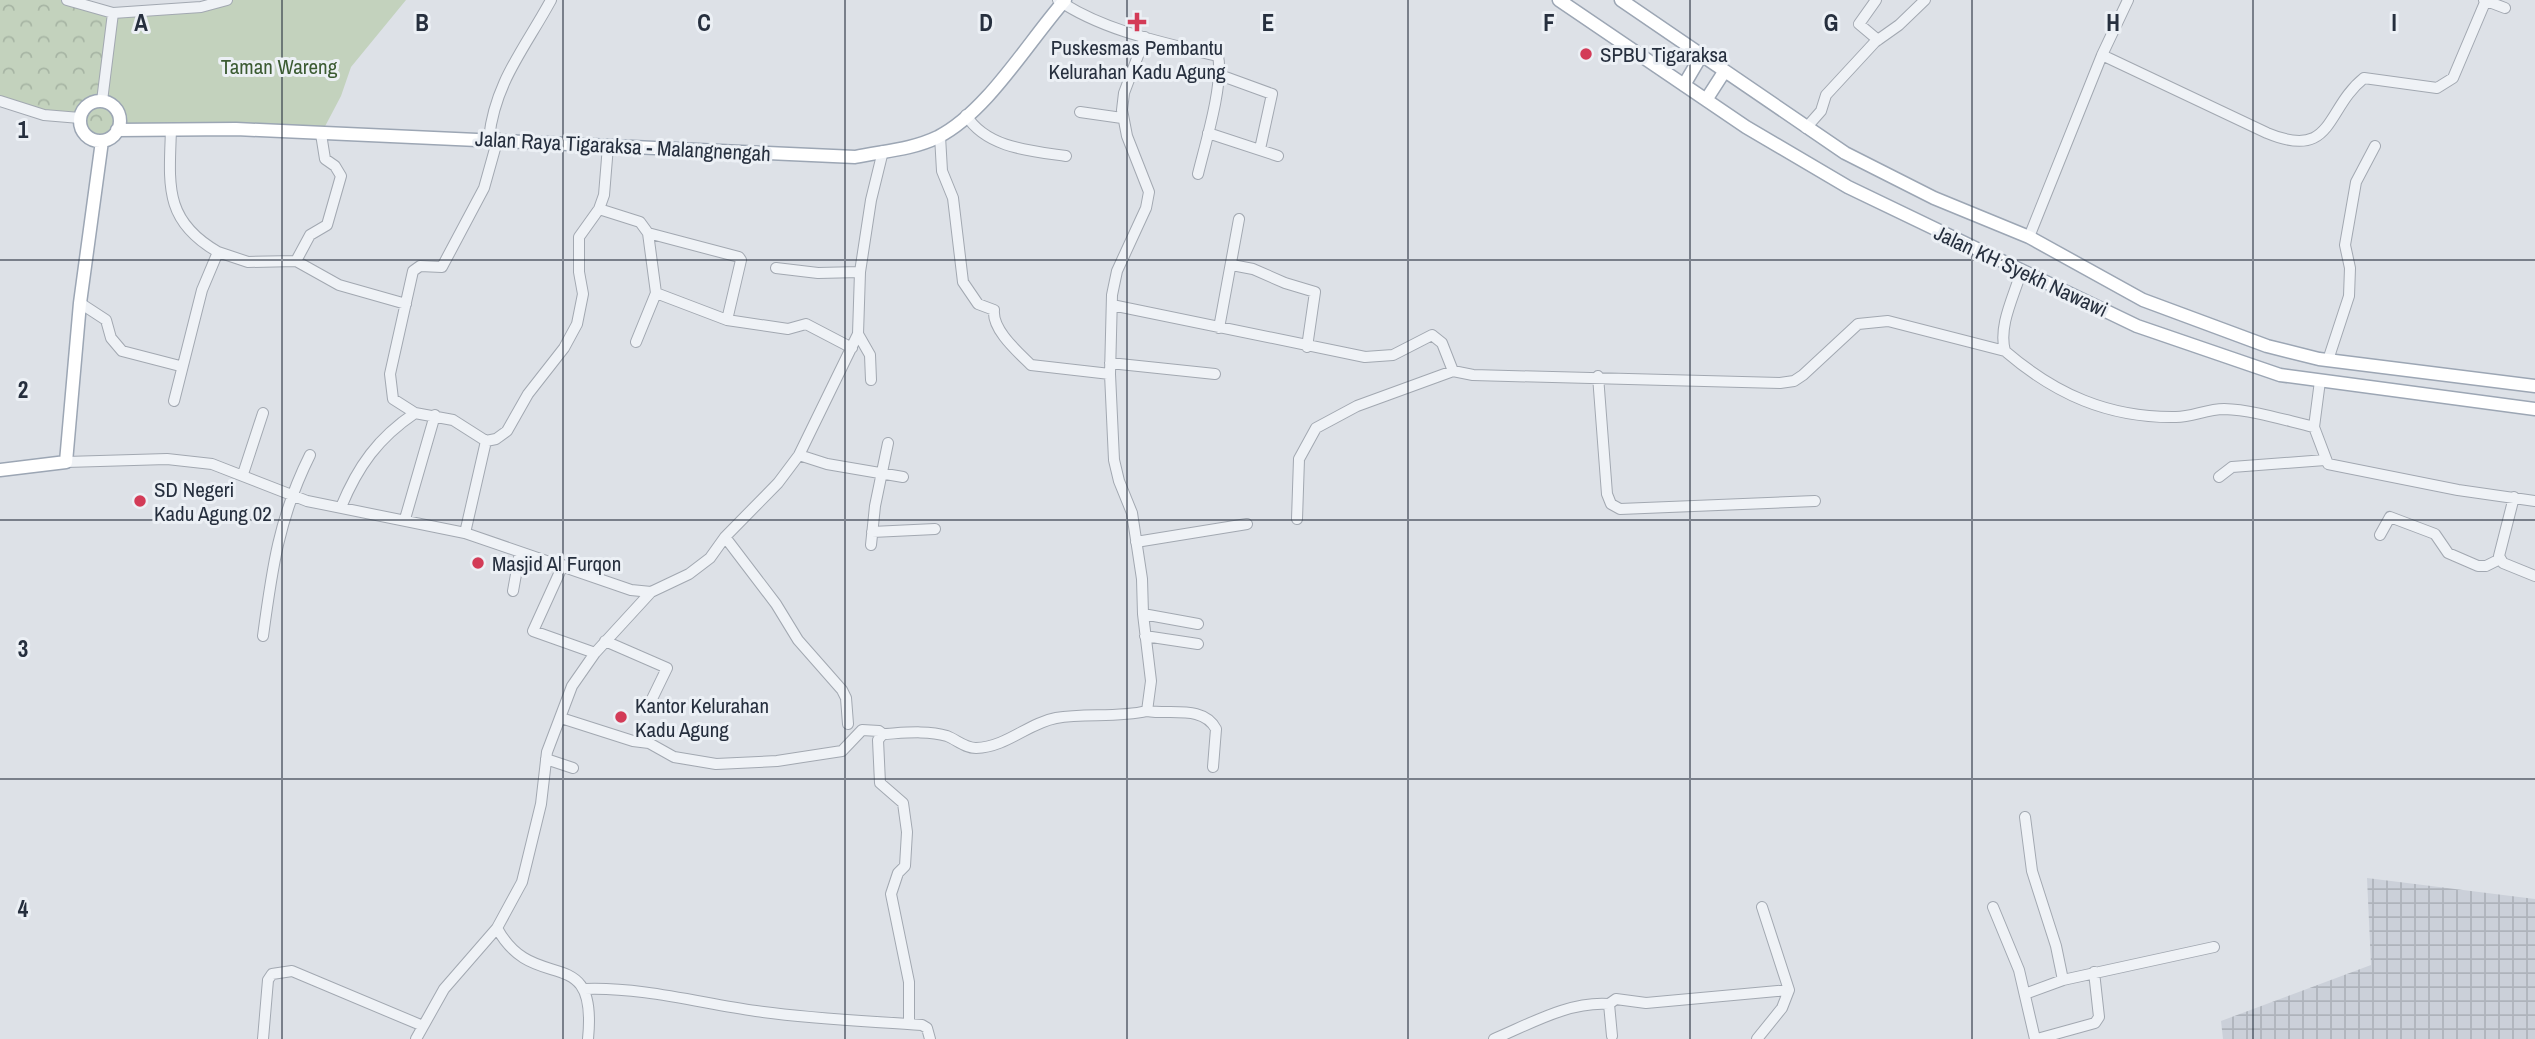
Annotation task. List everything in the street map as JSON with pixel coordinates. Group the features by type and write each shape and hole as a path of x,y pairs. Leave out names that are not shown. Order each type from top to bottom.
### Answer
{"main road":[{"name":"Jalan KH Syekh Nawawi","path":"1559,0 1706,100 1848,187 2137,326 2217,356 2280,375 2535,409"},
{"name":"Jalan KH Syekh Nawawi","path":"1621,0 1845,153 1934,198 2029,237 2143,300 2267,346 2329,360 2535,386"},
{"name":"Jalan Raya Tigaraksa - Malangnengah","path":"117,130 236,128 855,157 897,151 940,136 967,115 1062,1"},
{"path":"1684,85 1701,56"},
{"path":"1706,100 1724,72"},
{"path":"0,470 66,463 80,303 102,141 117,130 118,112 102,101 88,105 80,118 85,133 102,141"}],"street":[{"path":"68,0 113,13 227,0"},
{"path":"551,0 503,80 496,98 494,138 484,188 451,252 439,269 415,268 393,358 390,391 393,400 415,413 435,415 457,422 485,440 496,439 506,431 528,394 564,348 577,324 583,294 579,272 579,237 599,209 604,195 608,146"},
{"path":"1876,0 1859,24 1878,40"},
{"path":"1806,128 1821,111 1826,95 1878,40 1925,0"},
{"path":"2029,237 2102,55 2128,0"},
{"path":"2102,55 2267,133 2288,141 2306,142 2320,135 2364,78 2437,88 2446,83 2453,78 2486,0 2505,8"},
{"path":"1062,1 1145,37 1218,57 1208,133 1198,174"},
{"path":"102,101 113,13"},
{"path":"1145,37 1124,93 1122,118 1149,192 1146,208 1116,271 1110,368 1114,460 1132,513 1142,579 1151,681 1147,711"},
{"path":"1217,74 1272,94 1260,149"},
{"path":"0,101 44,115 80,118"},
{"path":"1080,111 1122,118"},
{"path":"967,115 974,128 992,139 1025,150 1066,156"},
{"path":"171,130 174,208 188,228 218,252 248,262 296,261 339,285 407,304"},
{"path":"1208,133 1279,156"},
{"path":"296,261 310,235 327,225 341,176 335,166 325,159 321,134"},
{"path":"940,136 942,171 953,198 962,282 978,304 994,310 993,318 1008,340 1031,365 1215,374"},
{"path":"2329,360 2349,296 2350,268 2345,245 2356,182 2375,146"},
{"path":"416,1039 444,989 497,928 522,882 541,804 546,759 572,687 595,653 650,592 689,574 710,558 724,537 778,483 799,454 858,334 860,272 871,200 883,151"},
{"path":"599,209 639,222 648,233 656,293 636,342"},
{"path":"1219,328 1240,219"},
{"path":"648,233 739,257 741,260 727,320"},
{"path":"174,401 180,366 191,339 202,289 218,252"},
{"path":"1232,265 1253,269 1315,292 1307,347"},
{"path":"776,268 818,273 860,272"},
{"path":"2005,351 2003,336 2007,314 2021,272"},
{"path":"656,293 727,320 788,329 806,324 852,348"},
{"path":"80,303 106,320 111,338 122,351 180,366"},
{"path":"1112,306 1307,347 1380,358 1393,355 1432,335 1442,343 1453,371"},
{"path":"1297,519 1299,459 1316,428 1357,406 1453,371 1473,375 1598,376 1754,383 1794,381 1848,332 1869,321 1888,321 2005,351 2035,377 2091,406 2178,417 2212,410 2243,411 2314,427"},
{"path":"858,334 870,355 872,380"},
{"path":"1598,376 1607,494 1611,504 1620,509 1815,501"},
{"path":"2320,381 2314,427 2325,460"},
{"path":"341,507 354,477 378,442 415,413"},
{"path":"243,474 263,414"},
{"path":"405,519 435,415"},
{"path":"465,533 485,440"},
{"path":"871,545 888,443"},
{"path":"799,454 827,464 903,477"},
{"path":"263,636 273,559 290,494 310,455"},
{"path":"66,463 167,459 212,464 290,494 465,533 631,590 650,592"},
{"path":"2219,477 2222,471 2232,467 2325,460 2336,467 2458,490 2535,500"},
{"path":"2500,559 2514,496"},
{"path":"2380,535 2390,517 2435,534 2448,553 2478,566 2486,566 2500,559"},
{"path":"1136,542 1247,524"},
{"path":"872,532 935,529"},
{"path":"724,537 776,604 798,640 842,691 846,698 848,724"},
{"path":"513,590 520,552"},
{"path":"2500,559 2535,576"},
{"path":"563,565 533,631 595,653"},
{"path":"1143,614 1198,624"},
{"path":"1145,636 1198,644"},
{"path":"605,641 667,668 651,701"},
{"path":"561,718 633,741 649,743 674,757 716,764 778,761 842,751 862,730 879,731 883,734 911,732 947,736 975,748 1020,735 1038,723 1058,718 1121,717 1147,711 1170,714 1197,712 1206,716 1216,729 1213,767"},
{"path":"883,734 878,740 880,783 902,803 905,812 905,866 898,873 891,894 909,982 909,1024"},
{"path":"546,759 573,768"},
{"path":"2025,817 2032,871 2056,946 2063,980"},
{"path":"1993,907 2025,993 2036,1039 2095,1023 2099,1017 2094,972"},
{"path":"1757,1039 1782,1008 1789,990 1762,908"},
{"path":"497,928 506,946 518,956 534,965 572,976 585,989 590,1000 588,1039"},
{"path":"2025,993 2094,972 2214,947"},
{"path":"263,1039 268,980 272,974 292,971 423,1026"},
{"path":"585,989 692,999 807,1018 909,1024 927,1028 930,1039"},
{"path":"1494,1039 1562,1010 1595,1003 1609,1004 1616,999 1646,1003 1789,990"},
{"path":"1609,1004 1612,1036"}],"shaded area":[{"path":"2367,878 2535,899 2535,1039 2223,1039 2221,1021 2371,965"}],"green space":[{"path":"0,0 67,0 113,13 103,101 116,108 120,117 118,127 112,135 103,140 93,140 85,133 80,118 0,101"},
{"name":"Taman Wareng","path":"227,0 406,0 351,67 341,96 321,134 120,124 118,112 102,101 113,13"}],"place":[{"name":"Puskesmas Pembantu Kelurahan Kadu Agung","path":"1137,22"},
{"name":"SPBU Tigaraksa","path":"1586,54"},
{"name":"SD Negeri Kadu Agung 02","path":"140,501"},
{"name":"Masjid Al Furqon","path":"478,563"},
{"name":"Kantor Kelurahan Kadu Agung","path":"621,717"}]}
